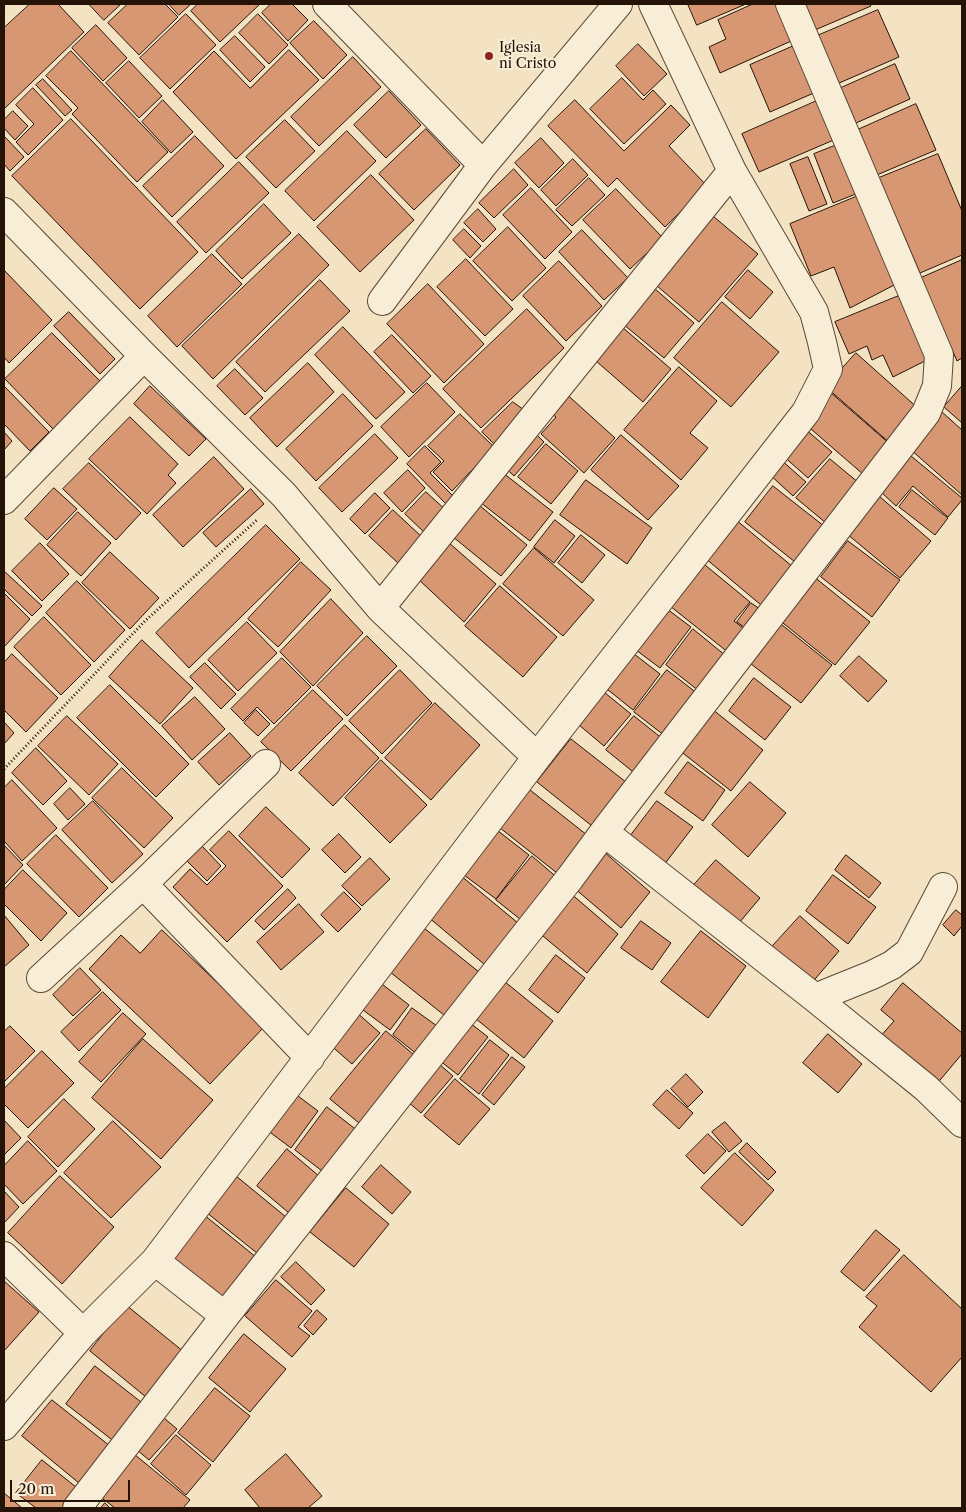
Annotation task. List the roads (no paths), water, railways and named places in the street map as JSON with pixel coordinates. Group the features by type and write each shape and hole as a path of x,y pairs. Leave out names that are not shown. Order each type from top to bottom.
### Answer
{"street":[{"path":"327,4 483,165"},
{"path":"382,301 483,165 618,4"},
{"path":"4,1426 83,1333 155,1261 537,757 806,412 828,369 814,312 732,171 653,4"},
{"path":"77,1508 225,1316 570,878 926,414 937,386 939,355 790,4"},
{"path":"380,608 732,171"},
{"path":"9,230 144,356 284,495 380,608 537,757"},
{"path":"4,500 144,356"},
{"path":"41,978 143,884 266,764"},
{"path":"604,832 816,998 926,1088 962,1123"},
{"path":"143,884 310,1058"},
{"path":"816,998 872,975 892,965 909,952 943,887"},
{"path":"4,1256 83,1333"},
{"path":"155,1261 225,1316"}],"place":[{"name":"Iglesia ni Cristo","path":"489,56"}]}
